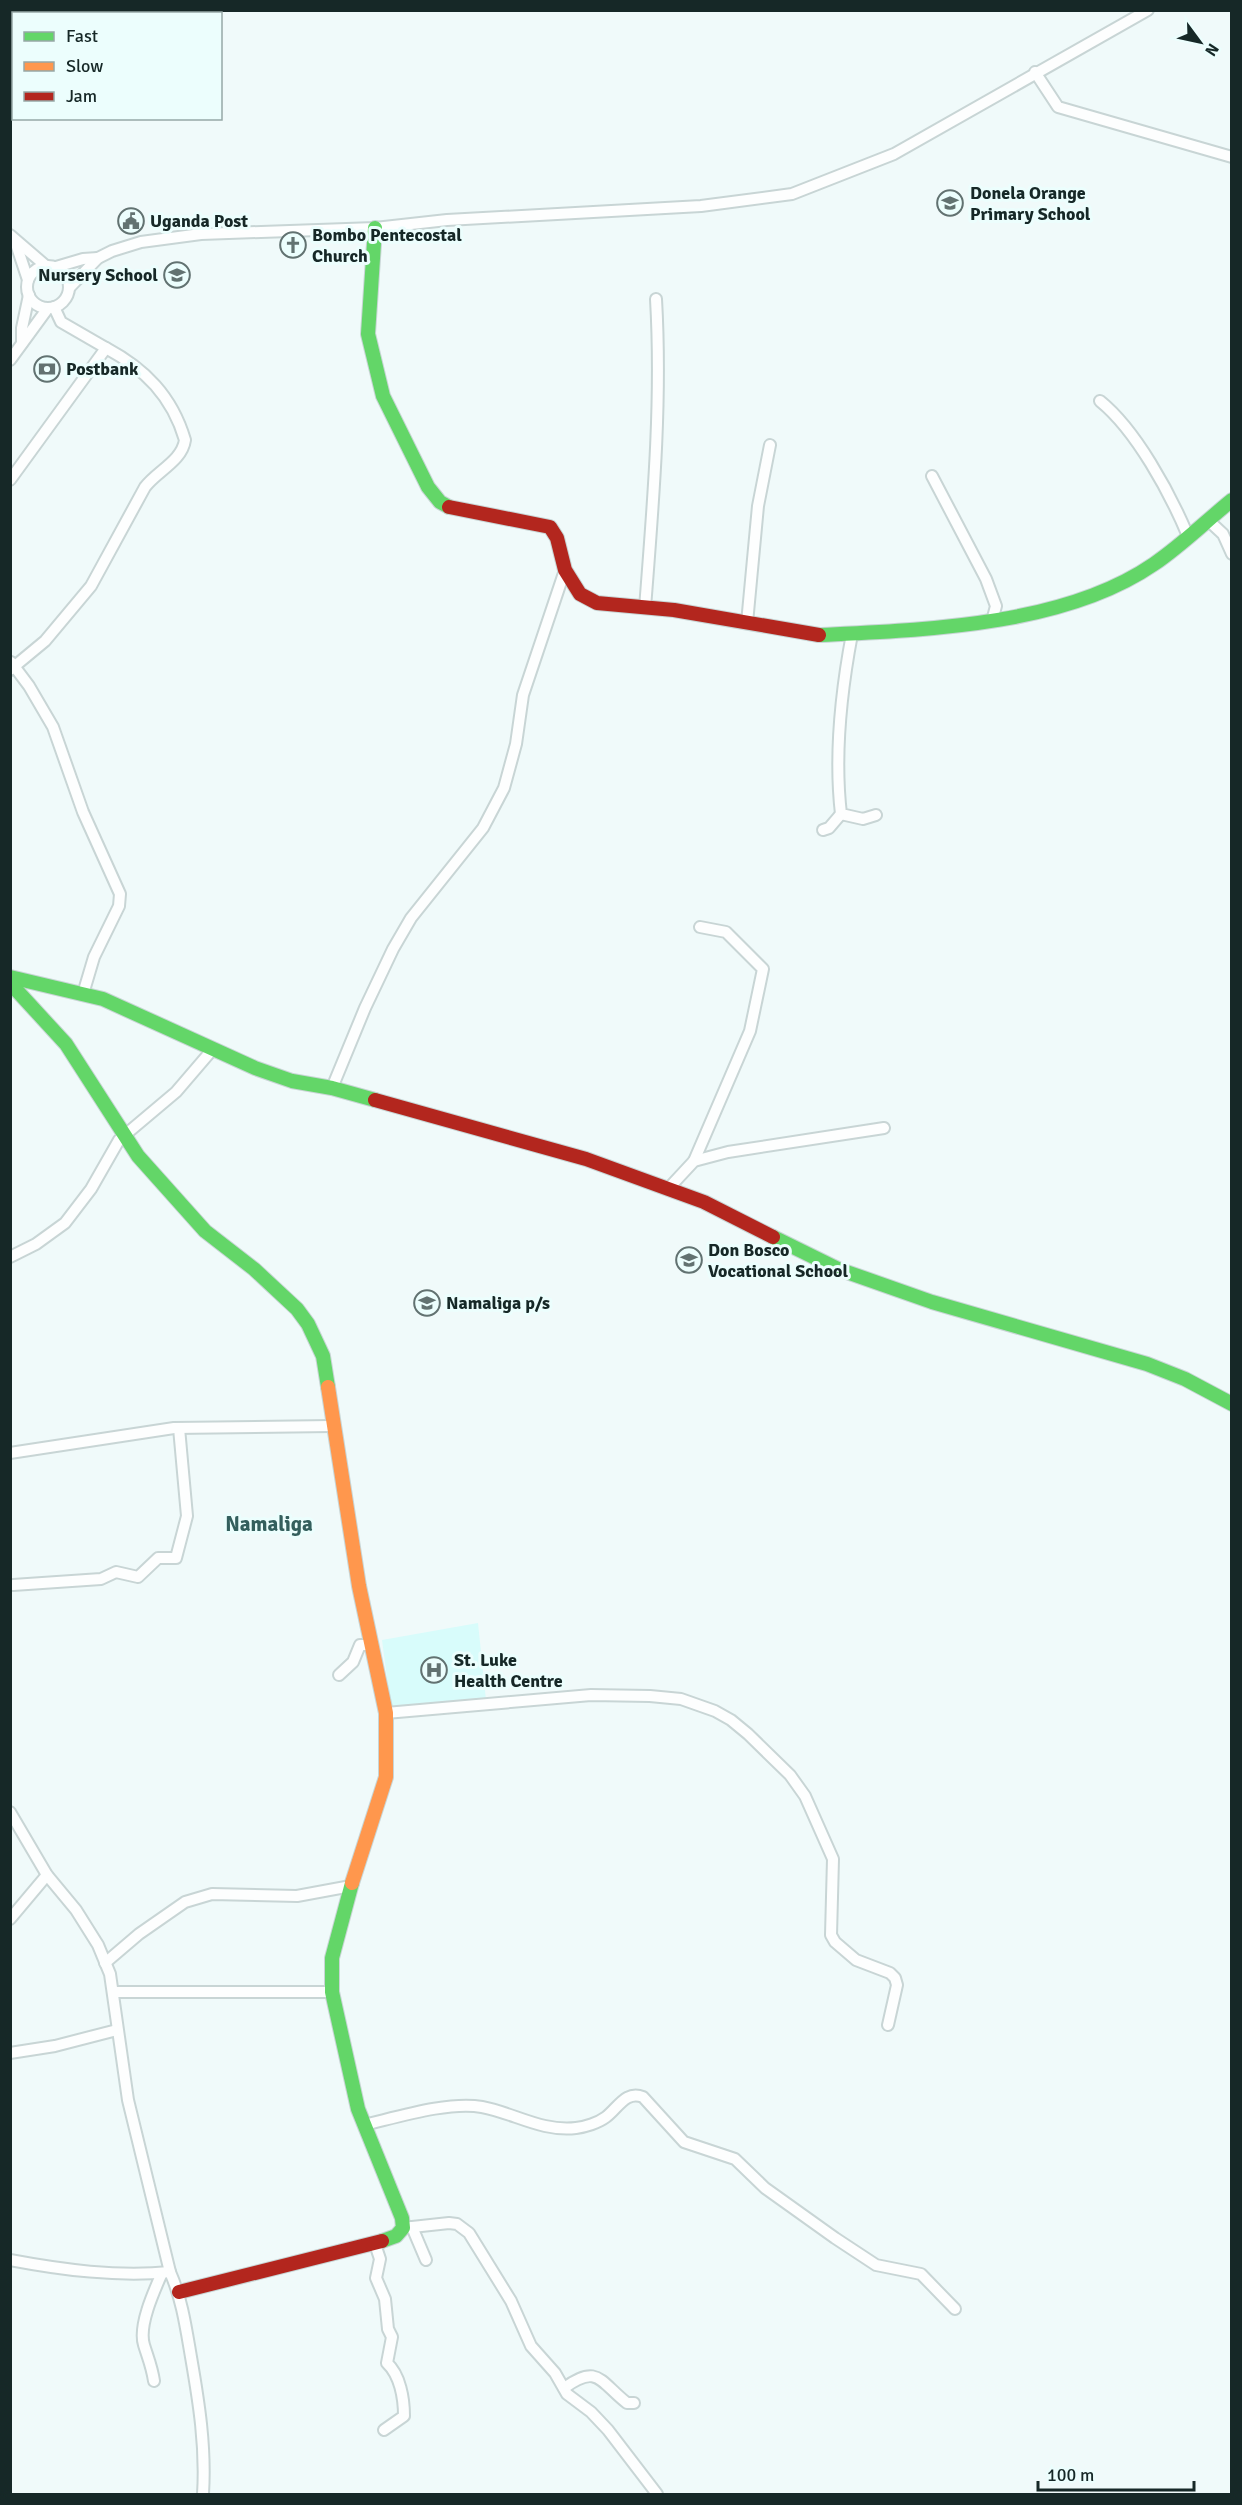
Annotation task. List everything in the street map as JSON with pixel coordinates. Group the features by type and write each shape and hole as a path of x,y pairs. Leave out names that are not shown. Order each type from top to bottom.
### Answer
{"street":[{"path":"28,280 32,273 77,260 98,258 141,242 201,234 375,228 447,220 701,206 792,194 894,154 1148,10"},
{"path":"1035,72 1058,106 1232,157"},
{"path":"375,228 372,244 368,334 372,354 383,396 428,487 440,502 452,508 550,527 557,538 565,570 580,594 588,599 674,610 785,633 852,634 908,631 966,621 992,621 1045,612 1091,596 1154,564 1232,500"},
{"path":"13,238 51,267 66,275 69,288"},
{"path":"13,238 28,280 22,343"},
{"path":"10,360 51,308 65,300 69,288 98,258"},
{"path":"28,295 36,304 51,308 61,322 142,371 158,387 182,429 184,448 145,487 91,586 45,641 12,666 53,727 83,812 120,894 119,906 94,957 83,994"},
{"path":"645,608 652,534 660,367 656,299"},
{"path":"10,480 106,348"},
{"path":"1100,401 1118,416 1131,434 1177,510 1188,536"},
{"path":"747,624 755,529 770,445"},
{"path":"932,476 986,579 996,606 992,621"},
{"path":"1209,521 1223,534 1232,554"},
{"path":"332,1088 365,1008 393,949 411,918 483,828 500,795 516,744 523,695 565,570"},
{"path":"823,830 829,828 841,814 838,792 841,703 852,634"},
{"path":"841,814 863,819 876,815"},
{"path":"668,1189 694,1161 750,1030 763,969 726,932 700,927"},
{"path":"10,977 83,994 129,1009 212,1050 292,1082 332,1088 586,1159 735,1216 838,1269 932,1302 1147,1364 1185,1378 1232,1404"},
{"path":"10,983 66,1044 124,1135 182,1208 205,1231 254,1269 297,1310 308,1324 322,1356 332,1426 386,1713 386,1777 351,1886 332,1958 332,1992 358,2109 402,2218 426,2260"},
{"path":"10,1257 36,1244 65,1223 83,1202 115,1146 124,1135 176,1092 212,1050"},
{"path":"694,1161 728,1152 884,1128"},
{"path":"10,1453 66,1447 141,1431 179,1428 332,1426"},
{"path":"13,1585 100,1579 116,1572 138,1577 158,1558 176,1558 187,1516 179,1428"},
{"path":"339,1675 353,1662 360,1645 372,1646"},
{"path":"386,1713 549,1698 650,1696 700,1704 731,1720 790,1775 805,1796 833,1859 831,1935 834,1942 856,1960 890,1972 895,1978 897,1985 888,2025"},
{"path":"10,1812 47,1875 76,1910 105,1963 113,1992 128,2100 166,2273 179,2292 201,2415 204,2443 203,2494"},
{"path":"10,1919 47,1875"},
{"path":"105,1963 146,1928 185,1902 212,1894 297,1896 351,1886"},
{"path":"113,1992 332,1992"},
{"path":"10,2054 55,2046 117,2030"},
{"path":"364,2125 428,2111 480,2107 538,2126 576,2128 604,2118 628,2096 635,2094 643,2097 684,2142 735,2159 765,2188 835,2238 876,2265 921,2274 955,2308"},
{"path":"179,2292 375,2244 396,2236 407,2228 457,2224 469,2233 511,2301 531,2346 555,2373 564,2388 608,2430 657,2494"},
{"path":"375,2244 380,2259 376,2278 385,2299 388,2329 392,2337 387,2363 395,2370 404,2404 404,2416 384,2430"},
{"path":"10,2260 55,2269 166,2273"},
{"path":"154,2381 151,2360 143,2344 148,2307 166,2273"},
{"path":"564,2388 575,2379 589,2374 597,2377 627,2403 634,2403"}],"shaded area":[{"name":"St. Luke Health Centre","path":"478,1623 486,1700 393,1707 390,1701 382,1640"}],"traffic: fast":[{"path":"375,228 368,334 383,396 428,487 440,502 449,507"},
{"path":"819,635 948,627 992,621 1079,601 1118,585 1154,564 1232,500"},
{"path":"10,977 103,999 255,1068 292,1081 332,1088 375,1100"},
{"path":"10,983 66,1044 138,1156 205,1231 254,1269 297,1309 308,1324 323,1356 328,1387"},
{"path":"773,1237 838,1269 932,1302 1147,1364 1185,1379 1232,1404"},
{"path":"352,1883 332,1958 332,1992 358,2109 402,2218 403,2228 396,2236 382,2241"}],"traffic: slow":[{"path":"328,1387 359,1586 386,1713 386,1777 352,1883"}],"traffic: jam":[{"path":"449,507 550,527 557,538 565,570 580,594 597,603 674,610 819,635"},
{"path":"375,1100 586,1159 704,1202 773,1237"},
{"path":"179,2292 382,2241"}],"place":[{"name":"Donela Orange Primary School","path":"950,203"},
{"name":"Uganda Post","path":"131,221"},
{"name":"Bombo Pentecostal Church","path":"293,245"},
{"name":"Nursery School","path":"177,275"},
{"name":"Postbank","path":"47,369"},
{"name":"Don Bosco Vocational School","path":"689,1260"},
{"name":"Namaliga p/s","path":"427,1303"},
{"name":"St. Luke Health Centre","path":"434,1670"}],"district":[{"name":"Namaliga","path":"269,1524"}]}
